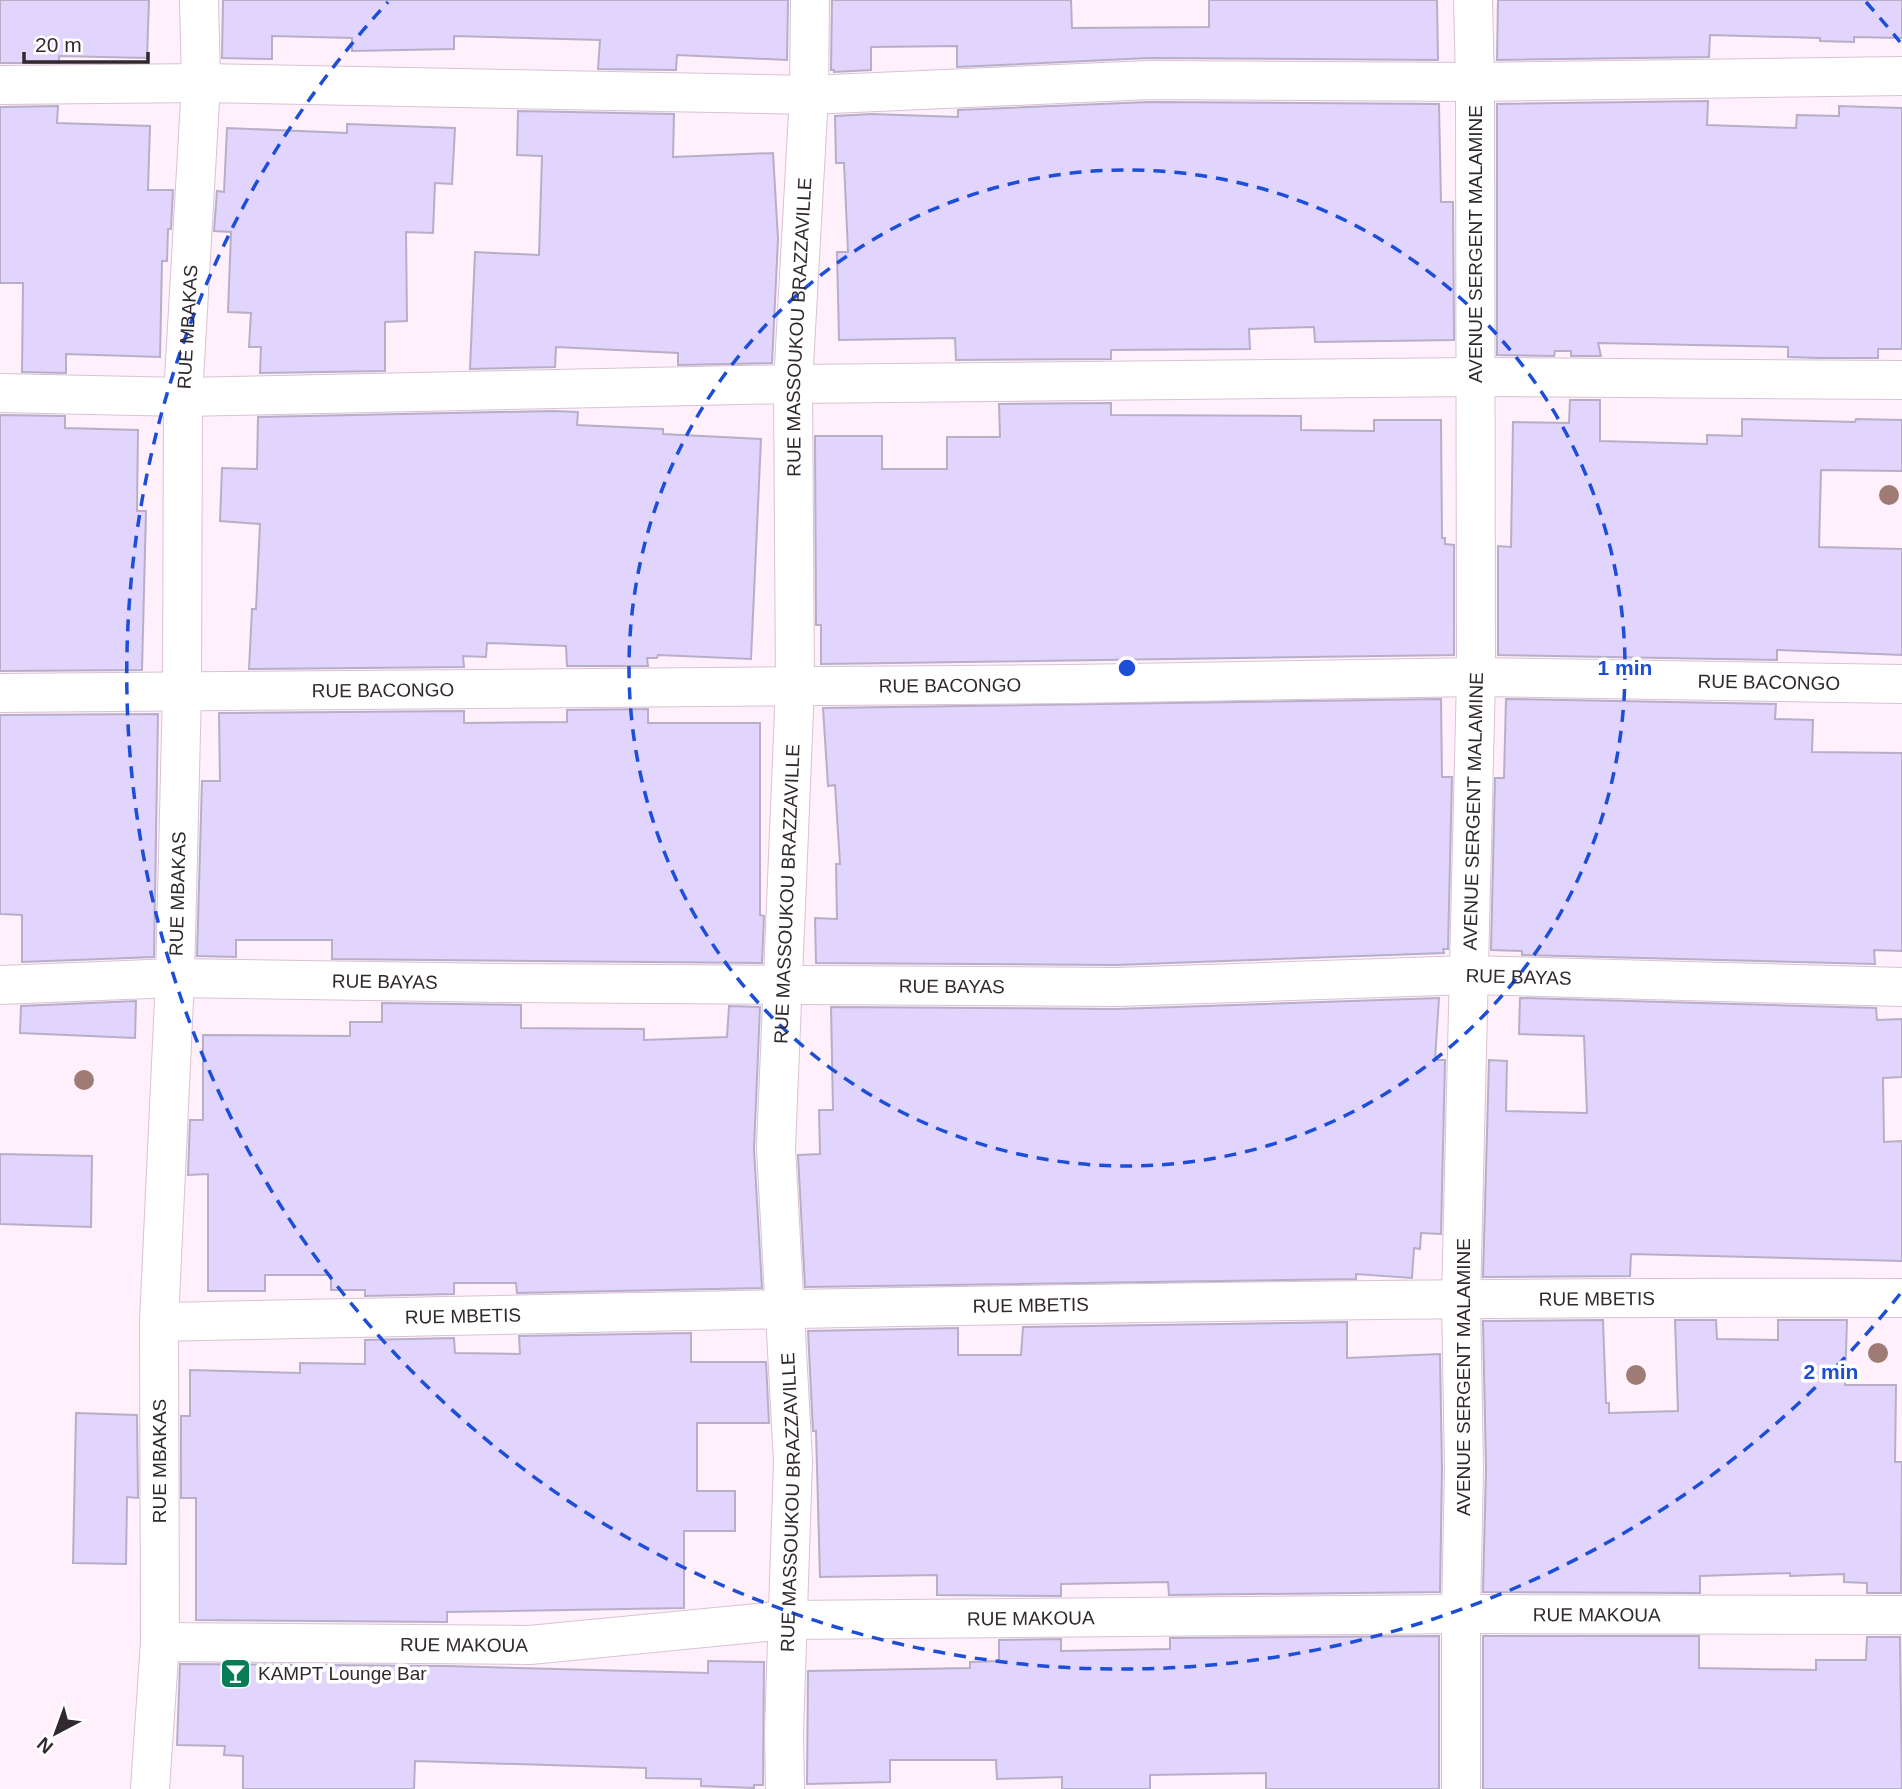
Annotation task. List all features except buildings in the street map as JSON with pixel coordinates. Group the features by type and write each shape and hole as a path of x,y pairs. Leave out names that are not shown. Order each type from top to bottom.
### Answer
{"street":[{"name":"RUE MBAKAS","path":"149,1789 160,1642 159,1322 175,978 183,691 183,397 201,83 199,0"},
{"name":"RUE MASSOUKOU BRAZZAVILLE","path":"785,1789 784,1732 793,1461 776,1148 795,686 793,384 809,95 810,0"},
{"name":"AVENUE SERGENT MALAMINE","path":"1461,1789 1464,1469 1461,1300 1476,677 1473,0"},
{"path":"0,85 201,83 809,95 1149,80 1475,82 1902,76"},
{"path":"0,393 183,397 793,384 1475,377 1902,380"},
{"name":"RUE BACONGO","path":"0,693 1085,684 1476,677 1902,684"},
{"name":"RUE BAYAS","path":"0,985 175,978 502,983 1116,986 1469,975 1902,987"},
{"name":"RUE MBETIS","path":"159,1322 786,1309 1461,1300 1902,1298"},
{"name":"RUE MAKOUA","path":"160,1642 530,1645 787,1620 1461,1614 1902,1615"}],"place":[{"name":"KAMPT Lounge Bar","path":"235,1673"}]}
